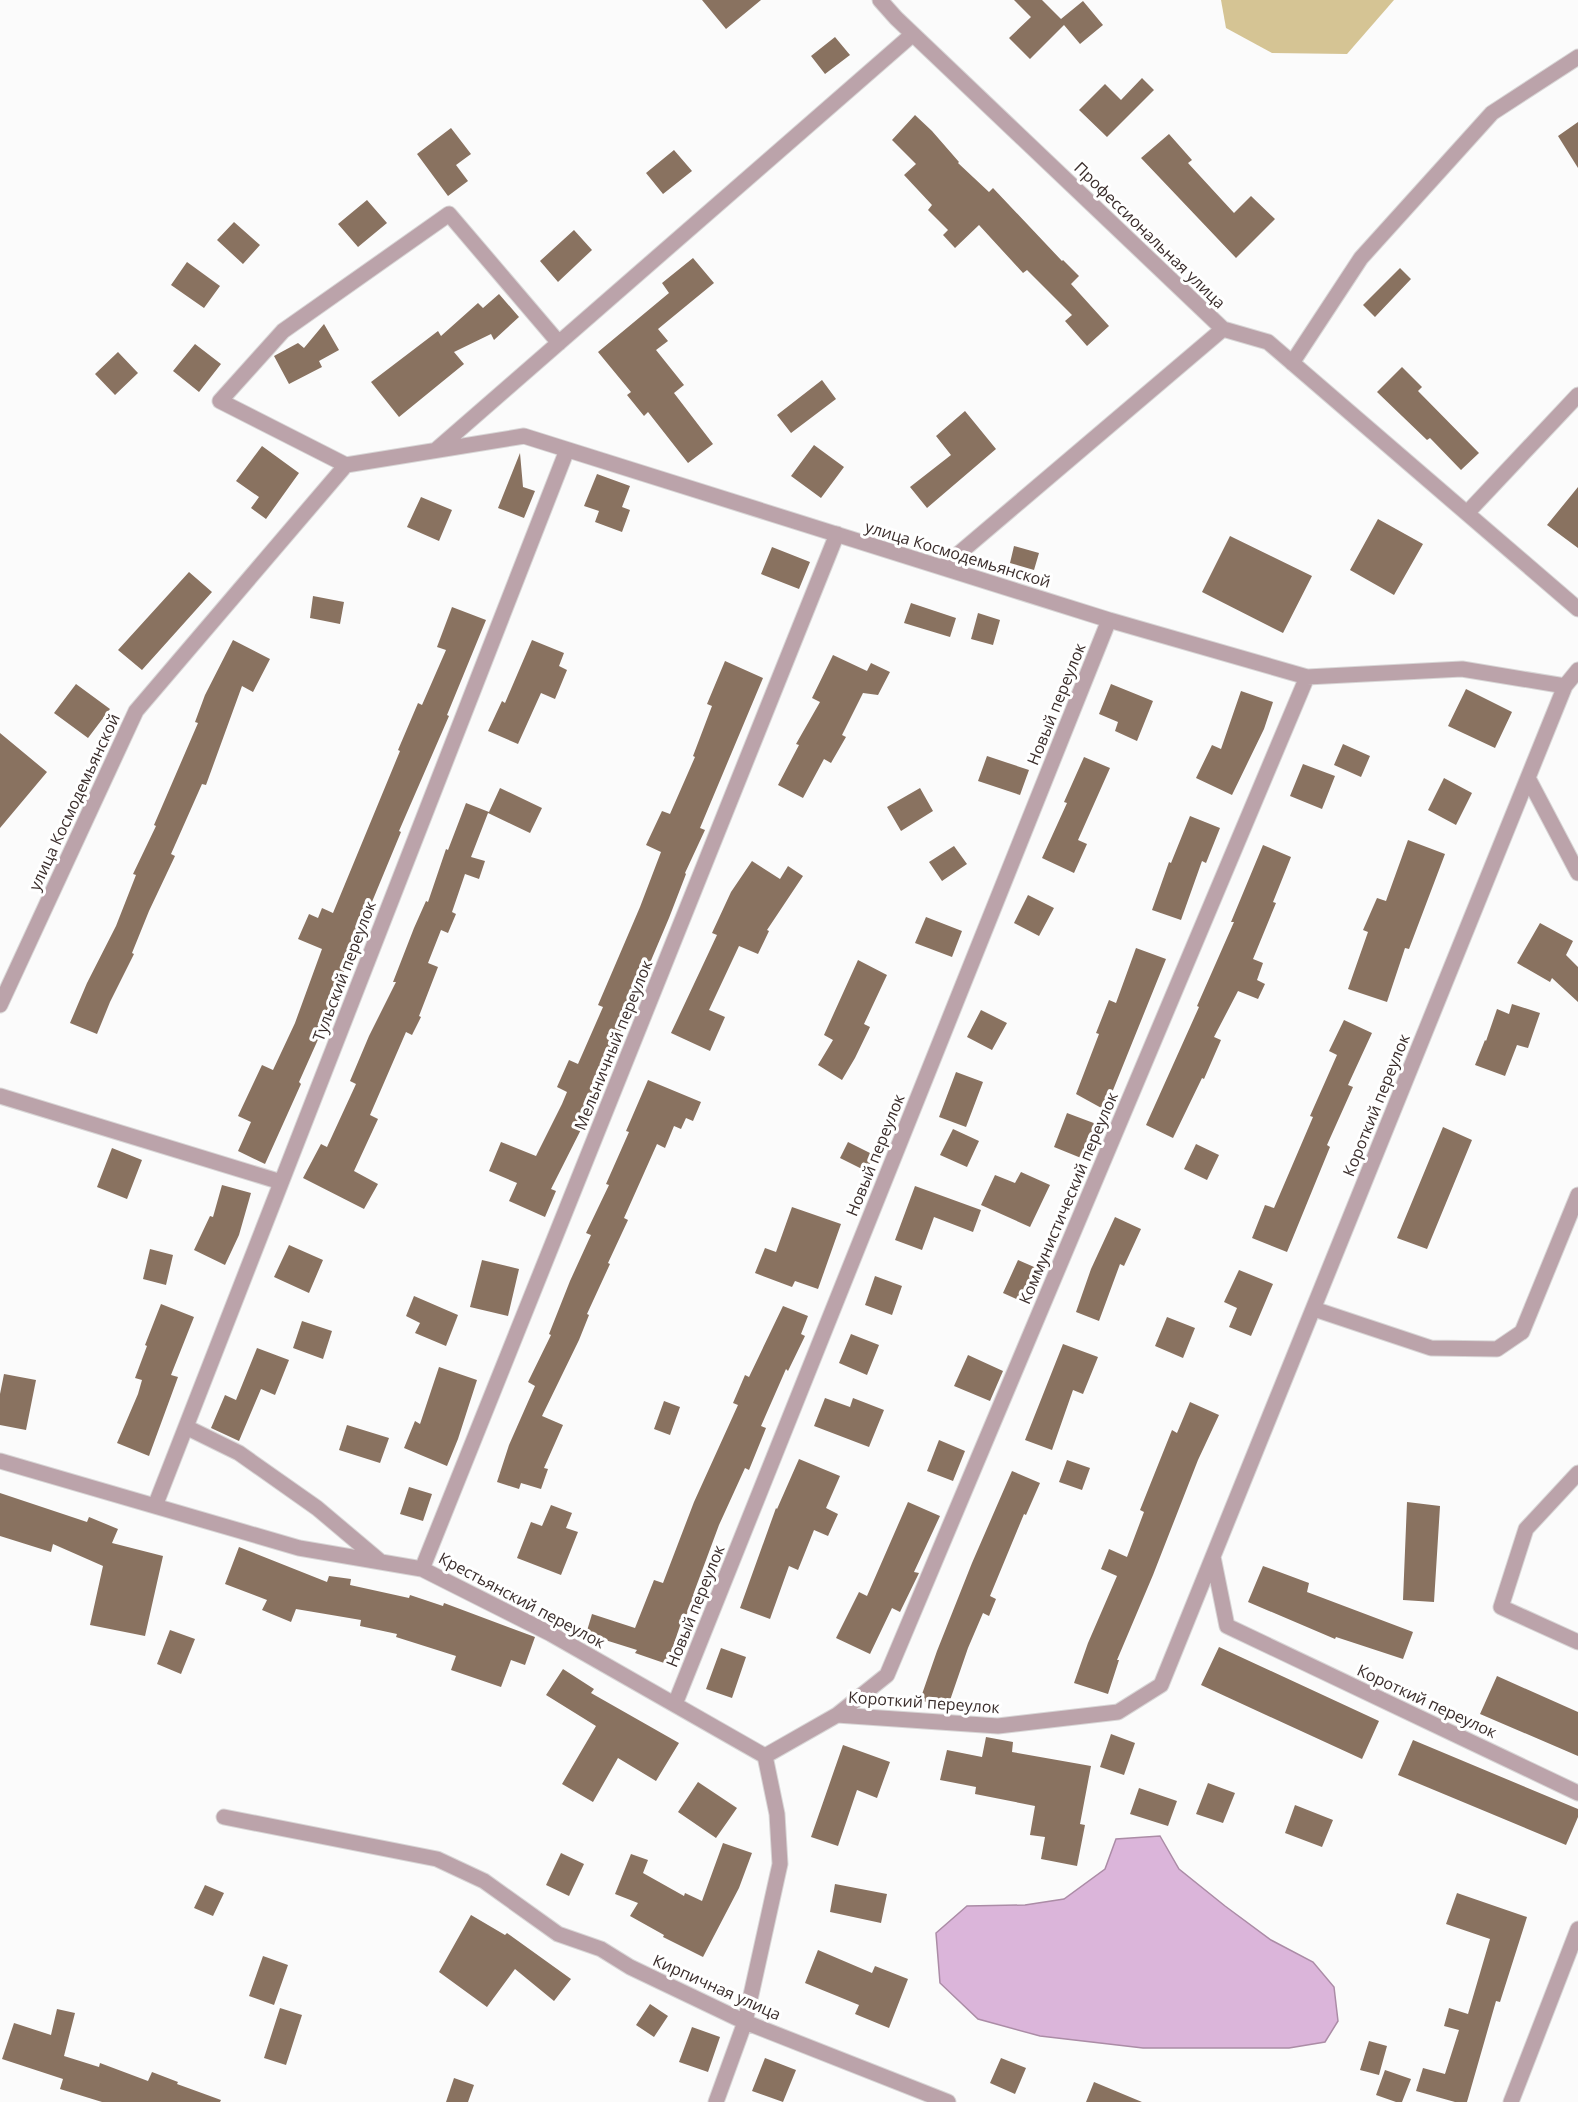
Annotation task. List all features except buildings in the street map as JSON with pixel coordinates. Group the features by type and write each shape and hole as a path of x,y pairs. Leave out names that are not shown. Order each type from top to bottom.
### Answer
{"street":[{"name":"Профессиональная улица","path":"880,0 1223,329 1268,342 1578,609"},
{"path":"434,451 913,34"},
{"path":"1292,363 1361,258 1492,113 1578,57"},
{"path":"346,465 220,401 283,331 449,214 559,343"},
{"path":"943,567 1223,329"},
{"path":"1467,513 1578,395"},
{"name":"улица Космодемьянской","path":"0,1005 136,711 346,465 524,436 1109,620 1307,677 1462,669 1565,686"},
{"name":"Тульский переулок","path":"155,1506 567,450"},
{"name":"Мельничный переулок","path":"422,1569 837,534"},
{"name":"Новый переулок","path":"675,1704 1109,620"},
{"name":"Короткий переулок","path":"765,1756 837,1715 998,1726 1118,1712 1161,1685 1565,686 1578,670"},
{"name":"Коммунистический переулок","path":"837,1715 887,1675 1307,677"},
{"path":"1528,778 1578,873"},
{"path":"0,1096 281,1182"},
{"path":"1314,1309 1431,1348 1497,1348 1522,1332 1578,1195"},
{"path":"186,1427 239,1453 317,1508 381,1562"},
{"name":"Крестьянский переулок","path":"0,1461 299,1548 422,1569 551,1634 765,1756"},
{"path":"1578,1473 1526,1529 1501,1607 1578,1642"},
{"name":"Короткий переулок","path":"1213,1556 1227,1626 1578,1793"},
{"path":"716,2102 745,2022 780,1864 777,1814 765,1756"},
{"name":"Кирпичная улица","path":"224,1817 437,1859 484,1881 558,1934 601,1949 630,1967 745,2022 948,2102"},
{"path":"1511,2102 1578,1929"}],"shaded area":[{"path":"1221,0 1394,0 1347,54 1272,53 1226,28"},
{"path":"1160,1836 1179,1869 1271,1940 1313,1962 1334,1987 1338,2021 1325,2042 1289,2048 1143,2048 1040,2036 978,2019 940,1983 936,1933 967,1906 1025,1905 1064,1899 1105,1869 1116,1839"}]}
